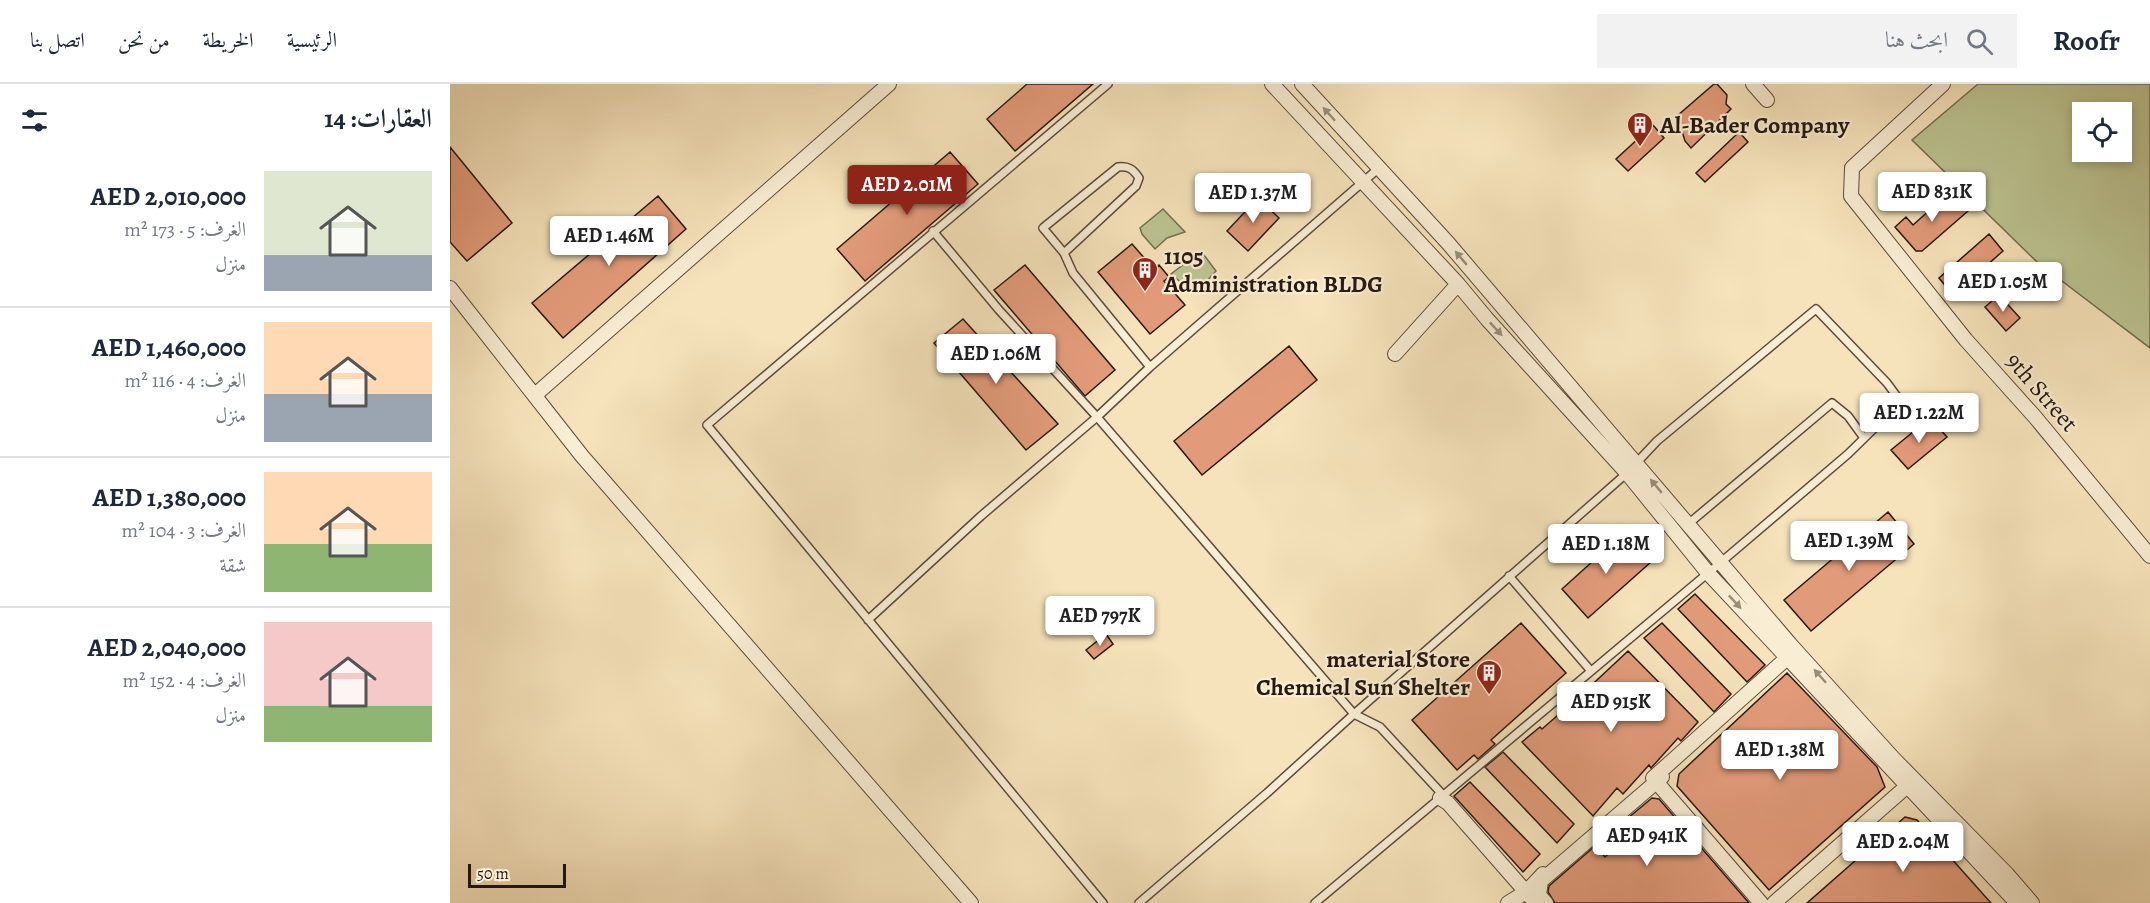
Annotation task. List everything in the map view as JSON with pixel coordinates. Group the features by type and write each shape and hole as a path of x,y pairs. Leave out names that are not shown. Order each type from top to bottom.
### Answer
{"street":[{"path":"535,395 889,84"},
{"path":"1272,84 1362,183 1383,201 1487,319 1688,524 2017,903"},
{"path":"1302,84 1448,243 1632,468 1677,534 1708,573 1895,774 1910,782 2007,874 2032,903"},
{"path":"1753,84 1767,100"},
{"name":"9th Street","path":"1943,84 1852,168 1851,196 1966,340 2035,417 2150,556"},
{"path":"1395,354 1458,284"},
{"path":"450,288 582,456 971,903"},
{"path":"1508,903 1530,894 1789,661"},
{"path":"1768,902 1890,791 1895,774"},
{"path":"1659,778 1668,783 1768,902"},
{"path":"1768,902 1910,782"},
{"path":"1444,795 1530,894 1539,895 1546,903"}],"lane":[{"path":"1104,903 706,426 1107,84"},
{"path":"1064,253 1136,186 1139,178 1133,169 1126,166 1118,167 1043,228 1064,253 1073,273 1150,366"},
{"path":"868,620 981,516 1097,417 1150,366 1378,168"},
{"path":"933,231 999,310 1097,417 1354,714 1380,727 1444,795"},
{"path":"1139,903 1268,793 1632,468 1657,441 1816,309 1887,383 1901,402 1848,454 1315,903"},
{"path":"1677,534 1832,403 1848,416 1864,438"},
{"path":"1509,576 1591,671"}],"green space":[{"path":"1978,84 2150,84 2150,348 2037,262 1912,140"},
{"path":"1163,209 1185,232 1167,238 1155,249 1142,234 1140,228"},
{"path":"1201,251 1216,271 1205,283 1190,290 1171,274"}],"building":[{"path":"1027,84 1093,84 1015,151 987,119"},
{"path":"1714,84 1717,84 1727,95 1726,104 1731,109 1691,148 1685,141 1677,116"},
{"name":"Al-Bader Company","path":"1653,125 1664,138 1628,171 1616,159"},
{"path":"1739,132 1748,142 1705,182 1696,173"},
{"path":"450,147 512,223 467,261 450,242"},
{"path":"950,152 978,184 865,281 837,249"},
{"path":"1950,192 1968,211 1922,251 1916,251 1895,227 1906,217 1913,225"},
{"path":"658,196 686,229 563,338 532,303"},
{"path":"1258,198 1279,218 1248,251 1227,231"},
{"path":"1989,234 2003,251 1953,295 1939,278"},
{"name":"1105 Administration BLDG","path":"1132,244 1154,269 1159,265 1169,277 1164,281 1185,305 1150,334 1098,272"},
{"path":"1025,265 1115,370 1085,396 994,290"},
{"path":"1999,295 2020,318 2006,331 1985,307"},
{"path":"963,319 1058,424 1026,450 934,343"},
{"path":"1289,346 1317,380 1202,475 1174,441"},
{"path":"1930,418 1947,437 1908,469 1891,450"},
{"path":"1888,512 1914,544 1811,631 1784,600"},
{"path":"1624,533 1651,562 1588,618 1562,589"},
{"path":"1695,594 1765,665 1747,682 1678,609"},
{"name":"material Store Chemical Sun Shelter","path":"1521,623 1566,673 1491,740 1495,744 1478,759 1474,755 1457,770 1412,720"},
{"path":"1662,623 1731,694 1714,712 1644,638"},
{"path":"1106,634 1113,644 1094,659 1086,650"},
{"path":"1628,651 1698,722 1681,741 1678,738 1651,768 1649,765 1623,794 1617,788 1593,816 1522,742 1540,727 1542,729"},
{"path":"1787,673 1877,767 1885,787 1769,890 1677,786 1679,774"},
{"path":"1503,752 1574,824 1557,843 1485,767"},
{"path":"1470,782 1540,854 1523,872 1454,796"},
{"path":"1652,798 1659,799 1749,903 1555,903 1548,892 1549,886 1595,846 1605,857 1619,844 1609,834"},
{"path":"1905,817 1917,820 1991,903 1807,903"}],"place":[{"name":"Al-Bader Company","path":"1640,148"},
{"name":"1105 Administration BLDG","path":"1145,293"},
{"name":"material Store Chemical Sun Shelter","path":"1489,696"}]}
